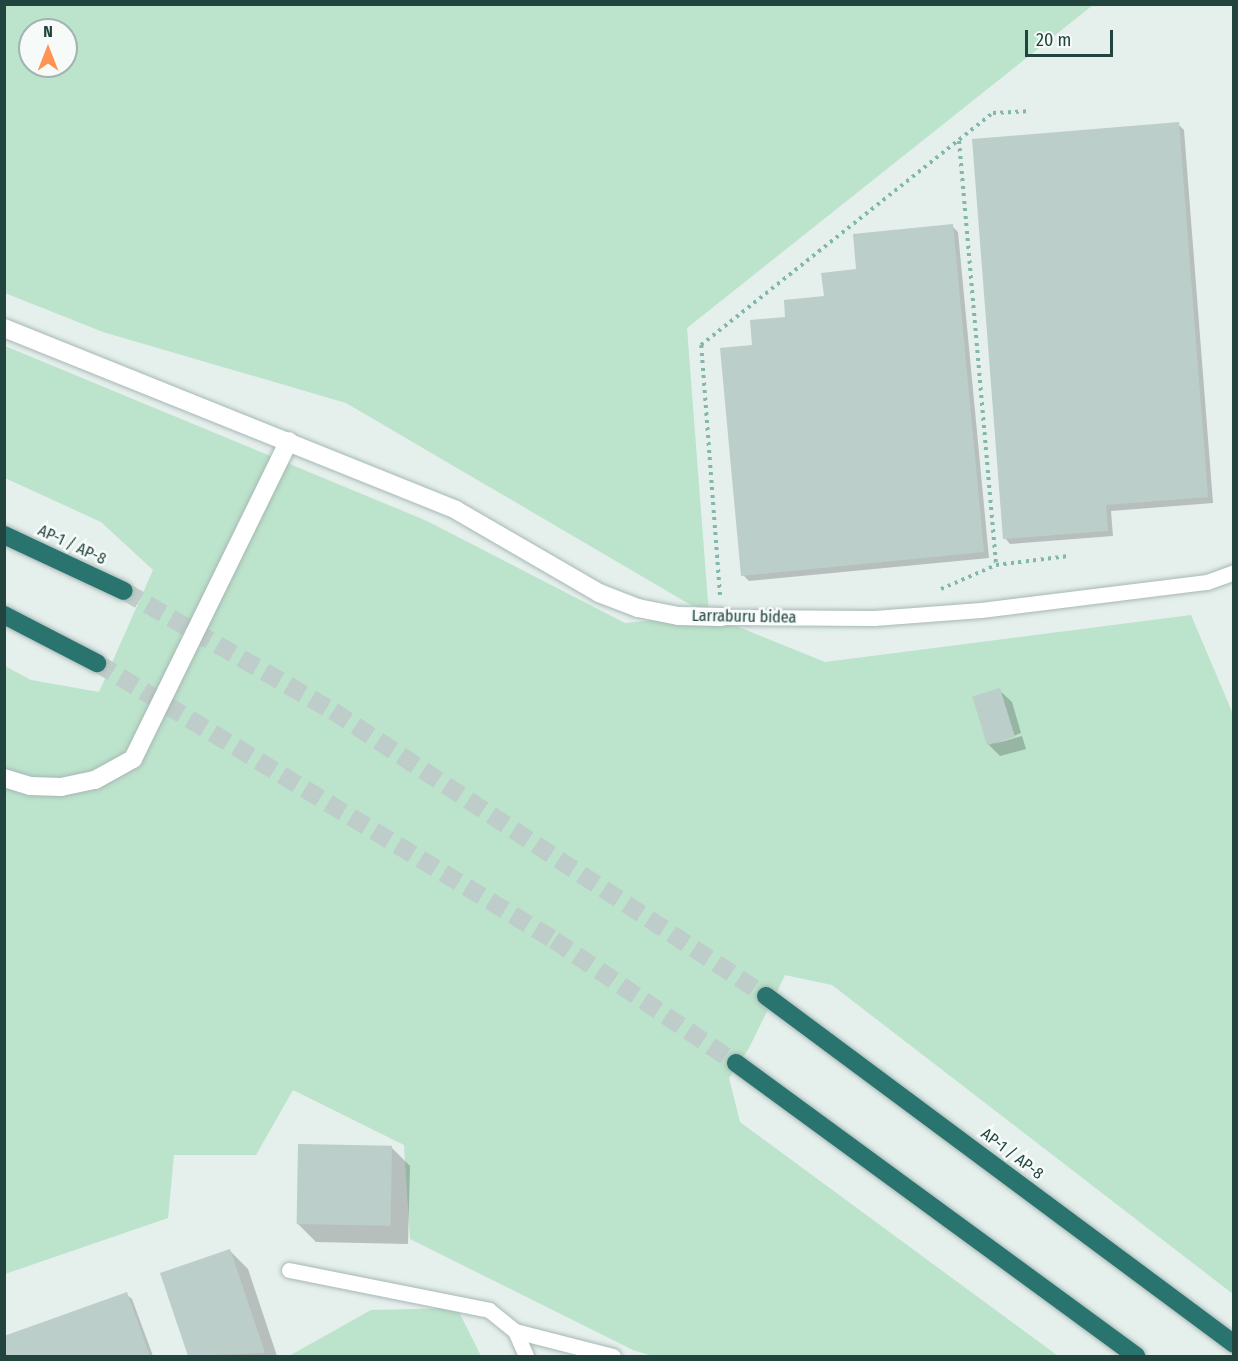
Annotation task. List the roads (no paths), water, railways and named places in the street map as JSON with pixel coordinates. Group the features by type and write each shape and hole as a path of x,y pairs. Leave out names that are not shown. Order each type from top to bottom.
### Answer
{"highway":[{"name":"AP-1 / AP-8","path":"4,535 124,591"},
{"path":"4,615 97,663"},
{"name":"AP-1 / AP-8","path":"766,996 1233,1344"},
{"path":"736,1063 1136,1356"}],"street":[{"name":"Larraburu bidea","path":"4,328 456,510 599,593 638,608 678,616 722,617"},
{"path":"4,778 30,786 61,787 95,780 133,759 289,441"}],"lane":[{"name":"Larraburu bidea","path":"722,617 874,618 969,611 1206,582 1233,572"},
{"path":"289,1270 489,1310 515,1331 613,1356"},
{"path":"515,1331 526,1356"}],"tunnel":[{"path":"124,591 333,711 766,996"},
{"path":"97,663 554,940 736,1063"}]}
